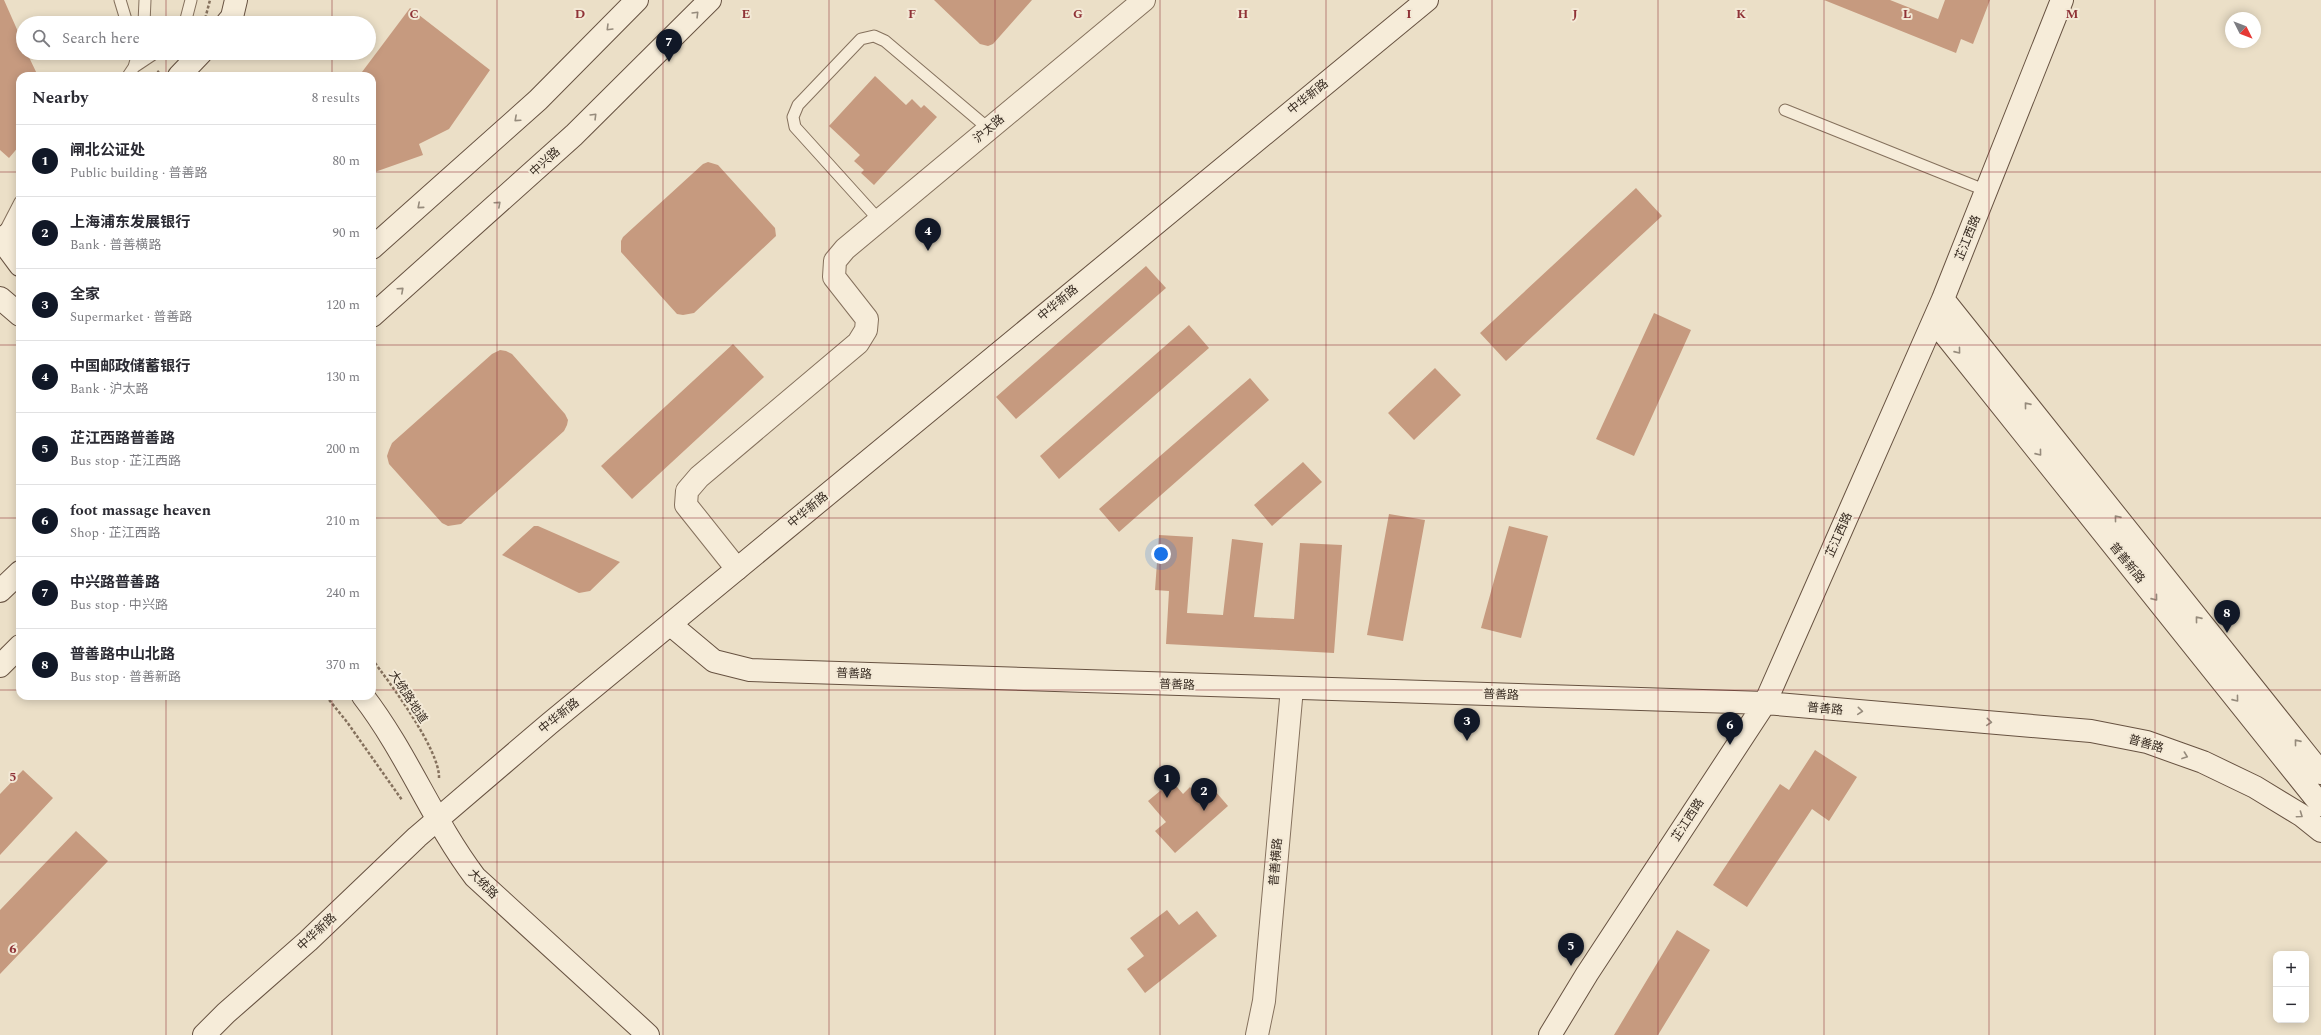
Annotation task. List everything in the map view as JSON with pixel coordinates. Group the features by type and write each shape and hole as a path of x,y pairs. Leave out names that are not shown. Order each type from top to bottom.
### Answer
{"street":[{"path":"232,16 236,0"},
{"path":"376,244 538,100 637,0"},
{"name":"中兴路","path":"376,312 574,135 710,0"},
{"name":"沪太路","path":"737,569 686,506 687,491 699,476 858,343 866,330 867,319 834,277 835,261 845,249 879,220 1144,0"},
{"name":"中华新路","path":"204,1035 226,1012 308,941 437,820 549,724 671,625 1427,0"},
{"name":"芷江西路","path":"1550,1035 1587,974 1765,704 1943,299 2062,0"},
{"path":"183,72 194,60"},
{"path":"16,229 0,239 16,260"},
{"path":"0,298 16,312"},
{"name":"普善新路","path":"1943,299 2321,773"},
{"name":"普善新路","path":"1934,320 2321,806"},
{"path":"0,591 16,576"},
{"name":"普善路","path":"671,625 714,662 750,670 1765,704 2091,731 2147,742 2203,762 2255,787 2301,815 2321,831"},
{"path":"0,666 16,650"},
{"name":"普善横路","path":"1257,1035 1264,1002 1292,688"},
{"name":"大统路","path":"366,700 416,778 453,848 475,877 648,1035"}],"lane":[{"path":"120,0 125,16"},
{"path":"144,16 145,0"},
{"path":"187,16 191,0"},
{"path":"879,220 795,127 793,117 798,105 861,39 874,36 885,41 989,129"},
{"path":"131,72 132,60"},
{"path":"131,72 135,60"},
{"path":"131,72 146,60"},
{"path":"1785,110 1987,191"},
{"path":"0,239 16,209"}],"path":[{"path":"206,16 210,0"},
{"name":"大统路地道","path":"376,665 406,707 428,745"},
{"path":"329,700 356,735 378,770"}],"building":[{"path":"0,0 4,0 16,27 16,60 30,60 36,72 16,72 16,150 9,158 0,150"},
{"path":"934,0 1032,0 993,44 988,46 980,44"},
{"path":"1824,0 1890,0 1938,19 1945,0 1990,0 1973,44 1961,39 1956,53"},
{"path":"410,8 490,70 449,129 419,144 423,155 376,172 376,72 362,72 371,60 376,60 376,53"},
{"path":"875,76 906,105 912,99 921,108 924,105 937,117 874,185 861,173 864,170 854,161 860,155 829,126"},
{"path":"708,162 718,165 775,228 776,236 694,313 683,315 677,314 621,252 621,241 623,237 703,164"},
{"path":"1636,188 1662,216 1506,361 1480,333"},
{"path":"1146,266 1166,288 1016,419 996,397"},
{"path":"1654,313 1691,330 1634,456 1596,439"},
{"path":"1189,325 1209,348 1059,479 1040,456"},
{"path":"733,344 764,377 632,499 601,466"},
{"path":"500,350 512,354 565,414 568,420 567,425 564,431 461,524 448,526 442,523 389,464 387,456 392,443 492,354"},
{"path":"1435,368 1461,395 1414,440 1388,413"},
{"path":"1250,378 1269,400 1119,532 1099,509"},
{"path":"1303,462 1322,482 1272,526 1254,505"},
{"path":"1389,514 1425,520 1403,641 1367,635"},
{"path":"534,526 538,526 620,562 590,591 579,593 502,555"},
{"path":"1509,526 1548,536 1521,638 1481,628"},
{"path":"1159,535 1193,537 1187,613 1223,615 1232,539 1263,543 1254,617 1294,619 1300,543 1342,545 1334,653 1166,644 1169,591 1155,590"},
{"path":"1815,750 1857,777 1829,821 1812,809 1747,907 1713,885 1780,784 1789,790"},
{"path":"23,770 53,798 0,855 0,794"},
{"path":"1172,781 1183,794 1190,787 1197,795 1209,784 1228,806 1175,853 1155,831 1166,822 1148,801"},
{"path":"76,831 108,861 0,974 0,910"},
{"path":"1167,910 1179,925 1197,911 1217,936 1145,993 1127,969 1144,956 1130,938"},
{"path":"1677,930 1710,950 1658,1035 1614,1035"}],"place":[{"name":"中兴路普善路","path":"669,62"},
{"name":"中国邮政储蓄银行","path":"928,251"},
{"name":"普善路中山北路","path":"2227,633"},
{"name":"全家","path":"1467,741"},
{"name":"foot massage heaven","path":"1730,745"},
{"name":"闸北公证处","path":"1167,798"},
{"name":"上海浦东发展银行","path":"1204,811"},
{"name":"芷江西路普善路","path":"1571,966"}]}
